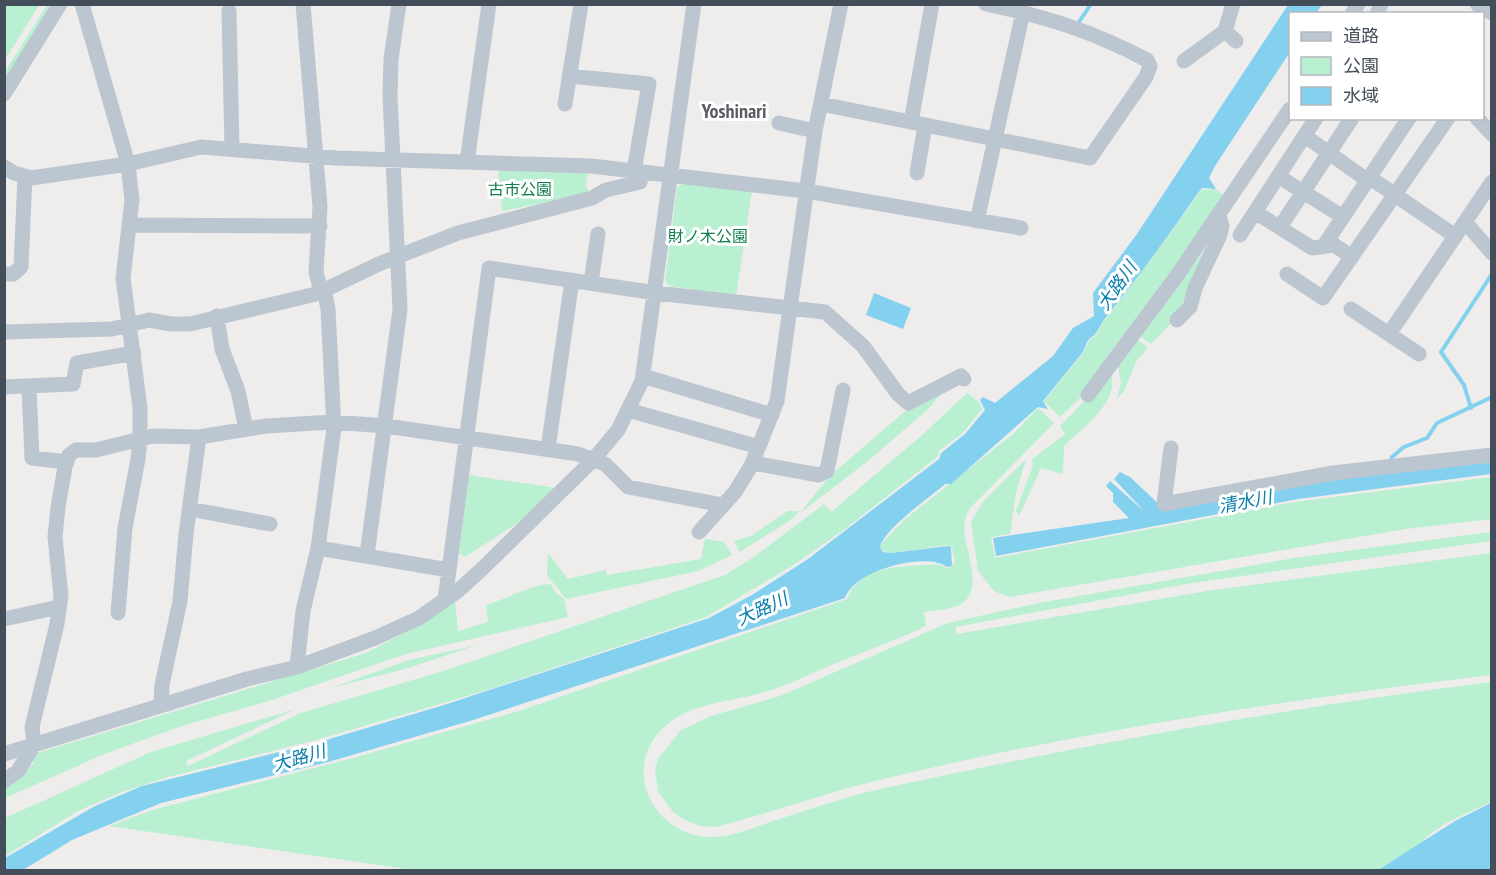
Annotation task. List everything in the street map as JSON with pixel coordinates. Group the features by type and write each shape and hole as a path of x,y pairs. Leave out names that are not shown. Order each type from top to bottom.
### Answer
{"street":[{"path":"4,94 60,4"},
{"path":"82,4 128,164 132,200 131,225 123,278 140,408 140,439 125,528 118,613"},
{"path":"297,667 303,611 318,548 333,422 328,358 330,334 324,289 319,284 316,272 320,226 303,4"},
{"path":"367,555 400,309 392,159 391,60 399,4"},
{"path":"467,162 489,4"},
{"path":"565,104 581,4"},
{"path":"4,754 161,705 297,667 375,638 419,618 445,600 483,568 593,460 618,430 643,376 694,4"},
{"path":"699,532 735,492 753,462 780,391 789,309 815,131 841,4"},
{"path":"916,173 918,124 932,4"},
{"path":"821,104 1090,158 1150,70 1148,60 1110,40 1046,17 986,4"},
{"path":"1184,61 1230,36 1233,4"},
{"path":"1477,4 1491,14"},
{"path":"229,11 232,149"},
{"path":"977,221 1023,12"},
{"path":"4,332 102,330 148,320 171,324 190,324 302,298 458,233 592,198 606,190 640,182 638,171 649,84 569,76"},
{"path":"1088,394 1219,216 1289,111"},
{"path":"1240,235 1315,120"},
{"path":"1280,227 1351,120"},
{"path":"1323,247 1407,120"},
{"path":"1287,274 1323,297 1447,120"},
{"path":"1479,120 1491,134"},
{"path":"778,123 815,131"},
{"path":"1305,136 1455,236"},
{"path":"4,167 31,178 128,164 201,147 392,159 591,166 806,191 1021,228"},
{"path":"4,274 13,274 21,267 25,176"},
{"path":"1278,176 1343,217"},
{"path":"1389,334 1491,182"},
{"path":"1255,212 1312,248 1334,245 1352,257"},
{"path":"1177,320 1190,307 1195,288 1220,235 1222,226 1219,216"},
{"path":"1465,222 1484,235 1491,253"},
{"path":"131,225 320,226"},
{"path":"591,283 598,234"},
{"path":"445,600 489,268 656,293 825,312 863,346 898,394 908,403 961,376 964,380"},
{"path":"548,449 572,280"},
{"path":"1351,309 1419,354"},
{"path":"217,316 222,349 238,392 246,429"},
{"path":"4,387 29,388 73,384 77,363 134,353"},
{"path":"643,376 772,415"},
{"path":"29,388 32,458 67,462"},
{"path":"753,462 819,475 827,471 843,390"},
{"path":"628,410 759,447"},
{"path":"4,781 18,771 34,745 32,726 61,596 55,537 67,462 76,450 96,450 153,436 199,437 246,429 333,422 386,426 548,449 605,465 628,487 723,505"},
{"path":"161,705 162,685 180,601 199,437"},
{"path":"1171,448 1164,504 1333,473 1491,455"},
{"path":"189,509 270,524"},
{"path":"318,548 449,570"},
{"path":"4,619 59,607"}],"green space":[{"path":"4,5 39,5 5,60"},
{"path":"47,5 53,5 5,83 4,73"},
{"name":"古市公園","path":"498,171 588,171 586,185 590,194 502,211"},
{"name":"財ノ木公園","path":"682,184 752,191 736,296 670,286 665,281 677,188"},
{"path":"1215,189 1225,196 1171,274 1115,346 1082,396 1060,417 1044,401 1084,352 1089,340 1097,333 1201,190"},
{"path":"1218,232 1175,319 1151,344 1140,336"},
{"path":"1137,339 1148,348 1137,360 1124,391 1117,399 1121,382 1118,366"},
{"path":"1111,374 1110,395 1105,405 1064,446 1063,474 1041,468 1019,516 1016,511 1033,465 1032,459 1065,434 1060,426"},
{"path":"943,392 928,409 868,461 800,513 831,475 909,408"},
{"path":"967,393 979,402 982,409 963,433 940,450 937,457 845,529 792,566 706,617 481,692 316,740 168,777 119,793 78,811 5,856 5,818 151,752 296,709 186,761 188,766 301,713 440,672 725,575 754,557 824,504 831,512 920,437"},
{"path":"1038,408 1054,423 969,509 964,522 972,568 972,589 968,598 953,608 924,612 926,626 904,636 783,686 752,696 698,708 673,720 662,729 650,746 644,763 644,781 649,798 659,813 672,825 689,833 708,837 726,836 869,792 1046,755 1194,727 1491,682 1491,802 1443,825 1420,845 1377,870 414,870 109,826 152,810 349,759 519,711 847,599 852,589 860,581 880,571 903,566 934,564 947,569 955,563 952,547 948,545 891,553 883,551 880,547 904,520 1013,434"},
{"path":"1026,459 1016,493 1010,534 991,537 995,558 1295,502 1491,477 1491,519 1406,529 1009,597 994,591 978,571 971,522 983,502"},
{"path":"469,475 556,488 519,522 465,557 459,553"},
{"path":"788,511 799,511 792,519 740,552 734,541 751,536"},
{"path":"1491,532 1491,541 1192,583 955,627 957,634 1213,590 1491,553 1491,675 1335,695 1180,719 1025,748 871,782 715,827 700,826 685,820 673,812 658,791 655,769 658,759 681,730 711,716 780,696 948,623 1039,603 1300,557"},
{"path":"705,539 724,542 732,555 698,571 566,599 547,575 548,553 568,579 606,570 607,575 701,559"},
{"path":"551,584 555,592 564,599 568,617 406,654 269,701 182,726 102,755 5,798 5,788 33,764 34,754 366,653 427,621 455,601 458,631 488,622 486,605 534,587"},
{"path":"477,645 405,669 331,688 409,660"}],"water":[{"name":"大路川","path":"1288,5 1322,5 1317,12 1289,12 1289,54 1215,166 1209,178 1216,189 1202,188 1198,193 1097,332 1088,340 1083,352 1043,401 1048,409 1038,407 951,484 945,484 908,514 890,531 880,547 883,552 891,553 948,546 951,547 952,566 947,567 924,561 892,566 862,579 851,588 845,598 470,721 328,762 161,803 72,840 23,870 5,870 5,858 95,806 142,786 316,743 444,705 709,618 752,595 808,559 939,459 941,453 965,434 985,410 980,400 983,397 995,403 1053,356 1073,328 1094,316 1093,293 1137,234"},
{"path":"874,293 911,308 903,329 866,315"},
{"name":"清水川","path":"1491,458 1491,474 1298,499 996,556 993,538 1129,518 1113,502 1113,493 1106,486 1110,481 1145,512 1114,479 1120,472 1130,477 1163,508 1255,491"},
{"path":"1491,803 1491,870 1378,870 1455,821"}],"waterway":[{"path":"1079,22 1091,4"},
{"path":"1471,408 1464,385 1441,352 1492,274"},
{"path":"1390,463 1392,457 1404,447 1427,438 1437,423 1492,397"}],"district":[{"name":"Yoshinari","path":"734,111"}]}
